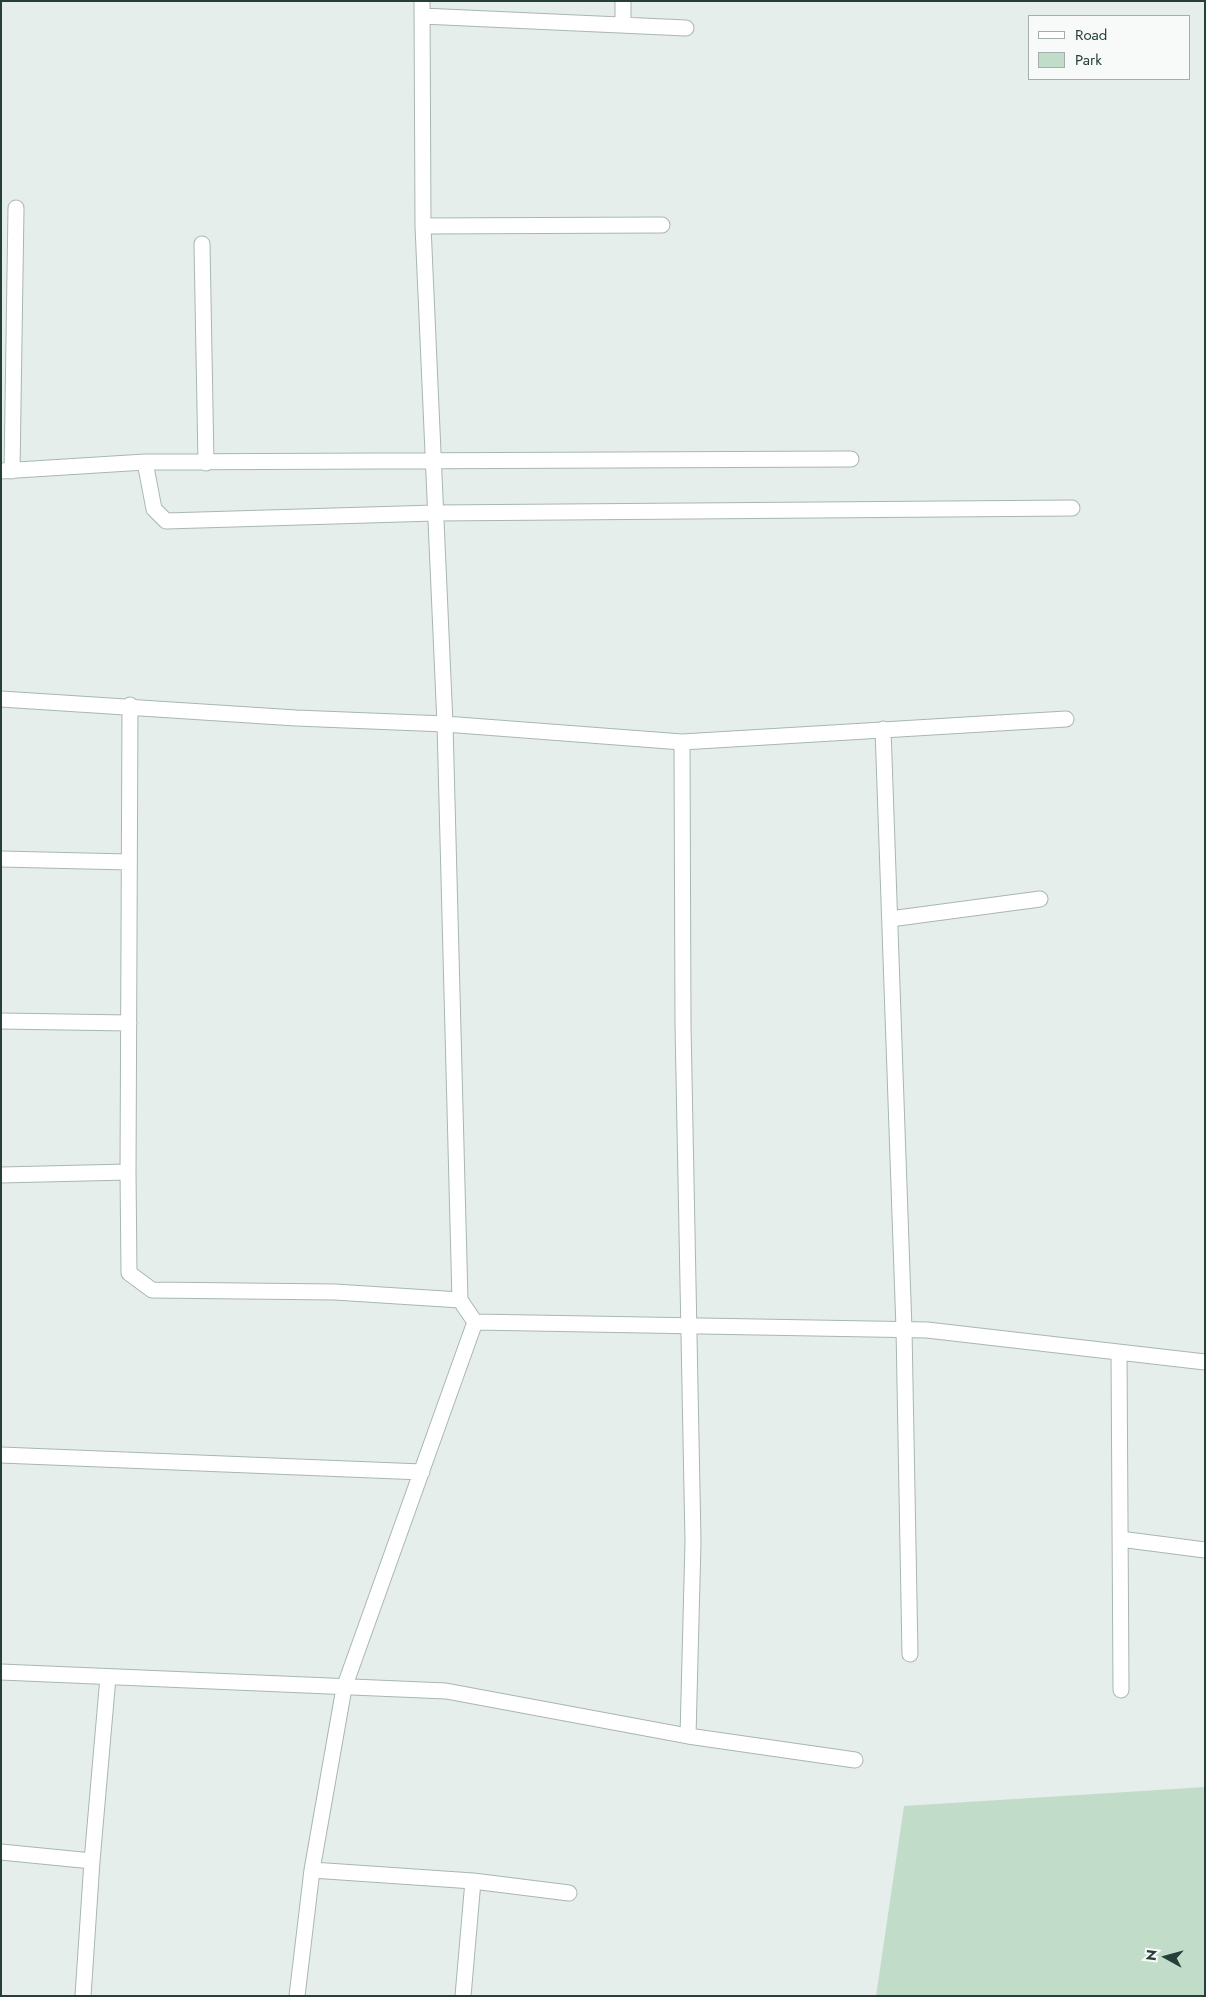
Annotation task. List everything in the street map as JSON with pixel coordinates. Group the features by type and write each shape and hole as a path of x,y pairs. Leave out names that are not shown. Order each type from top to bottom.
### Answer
{"street":[{"path":"623,1 623,25"},
{"path":"475,1322 460,1300 445,724 423,226 422,8 623,25 686,28"},
{"path":"16,208 7,471 145,462 851,459"},
{"path":"423,226 662,225"},
{"path":"202,244 206,463"},
{"path":"145,462 154,509 166,521 435,513 1072,508"},
{"path":"1,698 296,718 445,724 682,742 1066,719"},
{"path":"130,706 129,1273 152,1290 335,1292 460,1300"},
{"path":"883,729 904,1330 910,1654"},
{"path":"682,742 683,1025 693,1542 688,1736"},
{"path":"1,859 129,862"},
{"path":"890,919 1040,899"},
{"path":"1,1021 129,1023"},
{"path":"1,1175 128,1172"},
{"path":"475,1322 927,1330 1205,1362"},
{"path":"297,1996 312,1870 344,1688 475,1322"},
{"path":"1119,1352 1121,1690"},
{"path":"1,1455 422,1472"},
{"path":"1120,1539 1205,1550"},
{"path":"1,1672 446,1691 688,1736 855,1760"},
{"path":"83,1996 92,1861 108,1677"},
{"path":"1,1852 92,1861"},
{"path":"312,1870 473,1880 569,1893"},
{"path":"463,1996 473,1880"}],"green space":[{"path":"1205,1787 1205,1996 876,1996 904,1806"}]}
